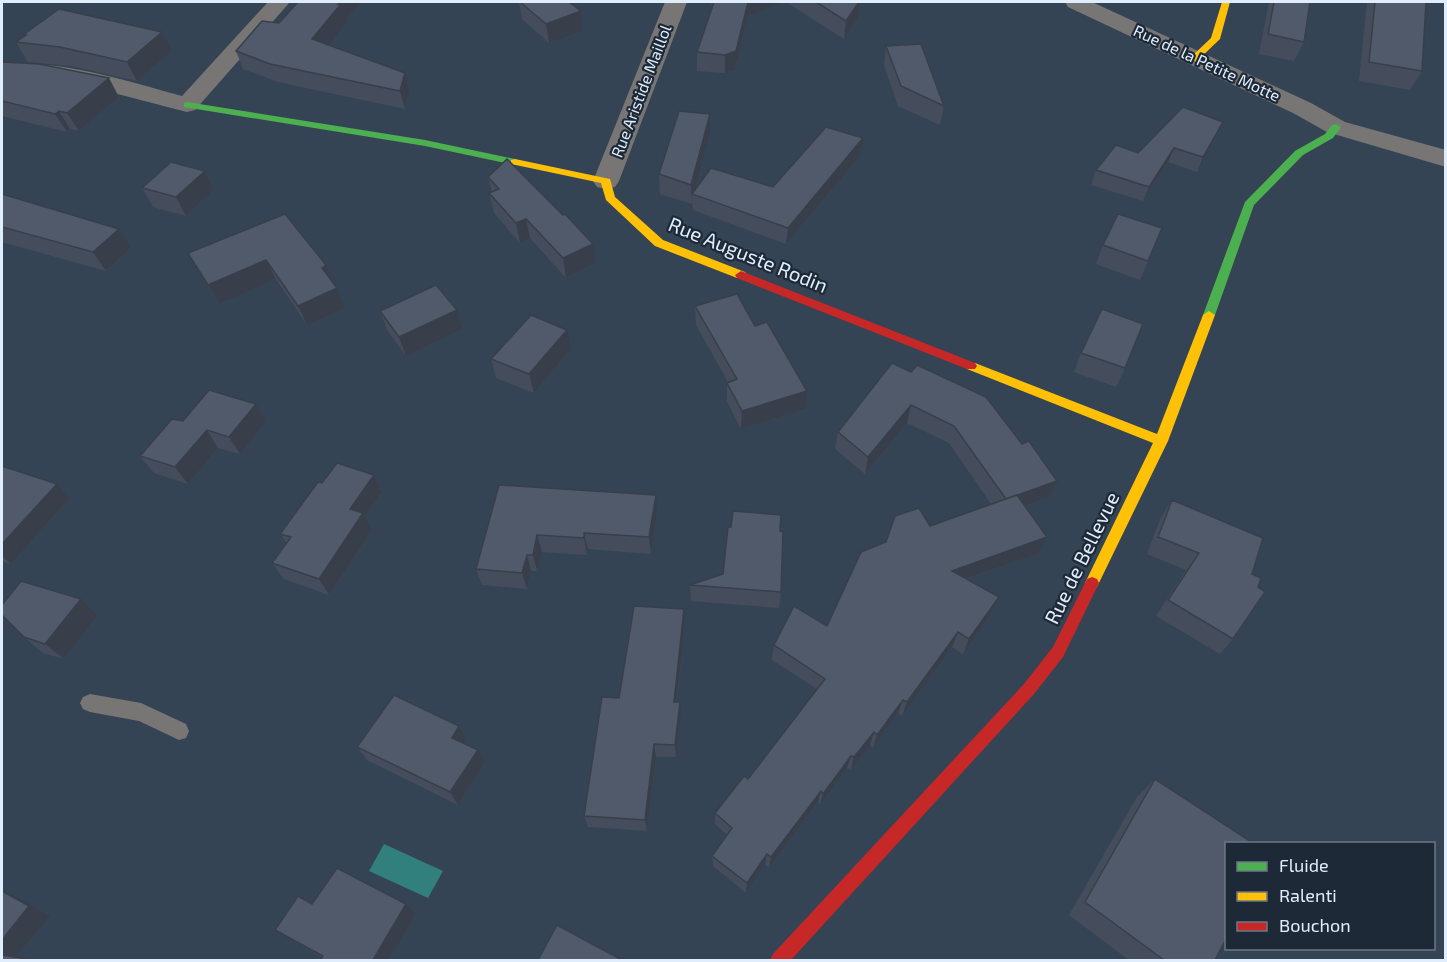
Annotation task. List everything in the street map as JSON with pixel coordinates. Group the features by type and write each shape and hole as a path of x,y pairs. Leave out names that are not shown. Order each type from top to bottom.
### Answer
{"street":[{"path":"187,105 279,2"},
{"name":"Rue Aristide Maillol","path":"606,181 676,2"},
{"name":"Rue de la Petite Motte","path":"1076,2 1302,108 1336,128 1441,150"},
{"path":"1194,58 1215,39 1226,2"},
{"path":"2,71 37,69 187,105 425,143 606,181"},
{"name":"Rue de Bellevue","path":"779,960 1029,689 1058,652 1161,441 1226,270 1248,204 1299,153 1329,136 1336,128"},
{"name":"Rue Auguste Rodin","path":"606,181 610,198 659,243 1161,441"}],"lane":[{"path":"90,703 141,712 179,731"}],"shaded area":[{"path":"384,844 443,871 428,898 369,871"}],"building":[{"path":"298,2 340,2 338,4 341,4 312,39 405,73 400,91 270,64 236,51 262,21 279,23"},
{"path":"520,2 569,2 581,11 546,24"},
{"path":"714,2 748,2 736,51 725,55 697,52"},
{"path":"816,2 859,2 846,21"},
{"path":"1274,2 1310,2 1304,42 1268,34"},
{"path":"1375,2 1426,2 1422,71 1369,62"},
{"path":"59,9 162,32 127,62 60,47 16,42"},
{"path":"921,44 944,106 901,86 886,46"},
{"path":"2,62 39,64 109,78 67,113 59,111 55,114 2,101"},
{"path":"1183,107 1223,122 1203,157 1174,148 1149,187 1096,170 1116,145 1138,153"},
{"path":"679,111 710,114 691,185 659,174"},
{"path":"826,127 863,138 788,228 692,194 711,168 773,187"},
{"path":"507,159 593,244 563,258 526,219 516,223 489,193 499,189 488,177"},
{"path":"171,162 205,171 176,197 142,188"},
{"path":"2,194 119,229 93,252 2,227"},
{"path":"285,214 326,265 322,268 337,288 298,306 266,260 208,285 188,253"},
{"path":"1118,214 1162,228 1148,261 1103,245"},
{"path":"436,285 457,310 399,337 380,311"},
{"path":"737,294 755,326 767,322 807,391 742,411 727,383 737,379 695,306"},
{"path":"1102,309 1143,324 1125,368 1081,353"},
{"path":"531,315 567,330 529,374 491,359"},
{"path":"892,363 911,372 917,365 986,397 1022,444 1029,441 1057,481 1006,499 954,426 911,405 868,457 838,432"},
{"path":"209,390 256,404 229,437 207,430 175,467 140,456 172,419 183,421"},
{"path":"337,463 374,475 350,509 363,513 319,579 272,563 291,537 280,534 318,482 322,483"},
{"path":"2,466 57,484 2,544"},
{"path":"499,485 656,495 649,537 584,533 584,538 537,535 533,555 527,555 522,573 476,569"},
{"path":"1017,495 1047,537 952,571 999,597 969,639 958,632 907,702 903,700 877,735 874,732 854,757 851,756 771,857 767,854 747,883 712,856 732,828 715,813 744,776 748,779 825,679 774,645 794,606 827,626 861,552 886,542 895,516 919,508 930,526"},
{"path":"1172,500 1263,538 1252,574 1261,578 1258,587 1265,592 1233,639 1168,600 1199,553 1158,537"},
{"path":"733,511 781,515 780,531 783,532 781,592 690,585 723,574 728,527 731,527"},
{"path":"21,581 81,599 45,644 24,637 2,615 2,605"},
{"path":"634,606 684,609 674,702 680,702 675,745 654,744 645,820 584,816 602,697 619,698"},
{"path":"394,695 459,726 452,738 478,750 450,792 357,747"},
{"path":"1155,779 1251,842 1225,842 1225,941 1215,960 1164,960 1085,902"},
{"path":"337,868 406,904 373,960 320,960 323,956 275,930 298,896 312,904"},
{"path":"2,891 29,906 2,940"},
{"path":"557,925 622,960 538,960"},
{"path":"2,955 34,960 2,960"}],"traffic: fast":[{"path":"187,105 425,143 515,162"},
{"path":"1209,315 1249,204 1299,153 1329,136 1336,127"}],"traffic: slow":[{"path":"1194,59 1215,39 1226,2"},
{"path":"515,162 606,181 610,198 659,243 741,275"},
{"path":"1092,583 1161,441 1209,315"},
{"path":"971,366 1161,441"}],"traffic: jam":[{"path":"741,275 971,366"},
{"path":"779,960 1029,689 1058,652 1092,583"}]}
